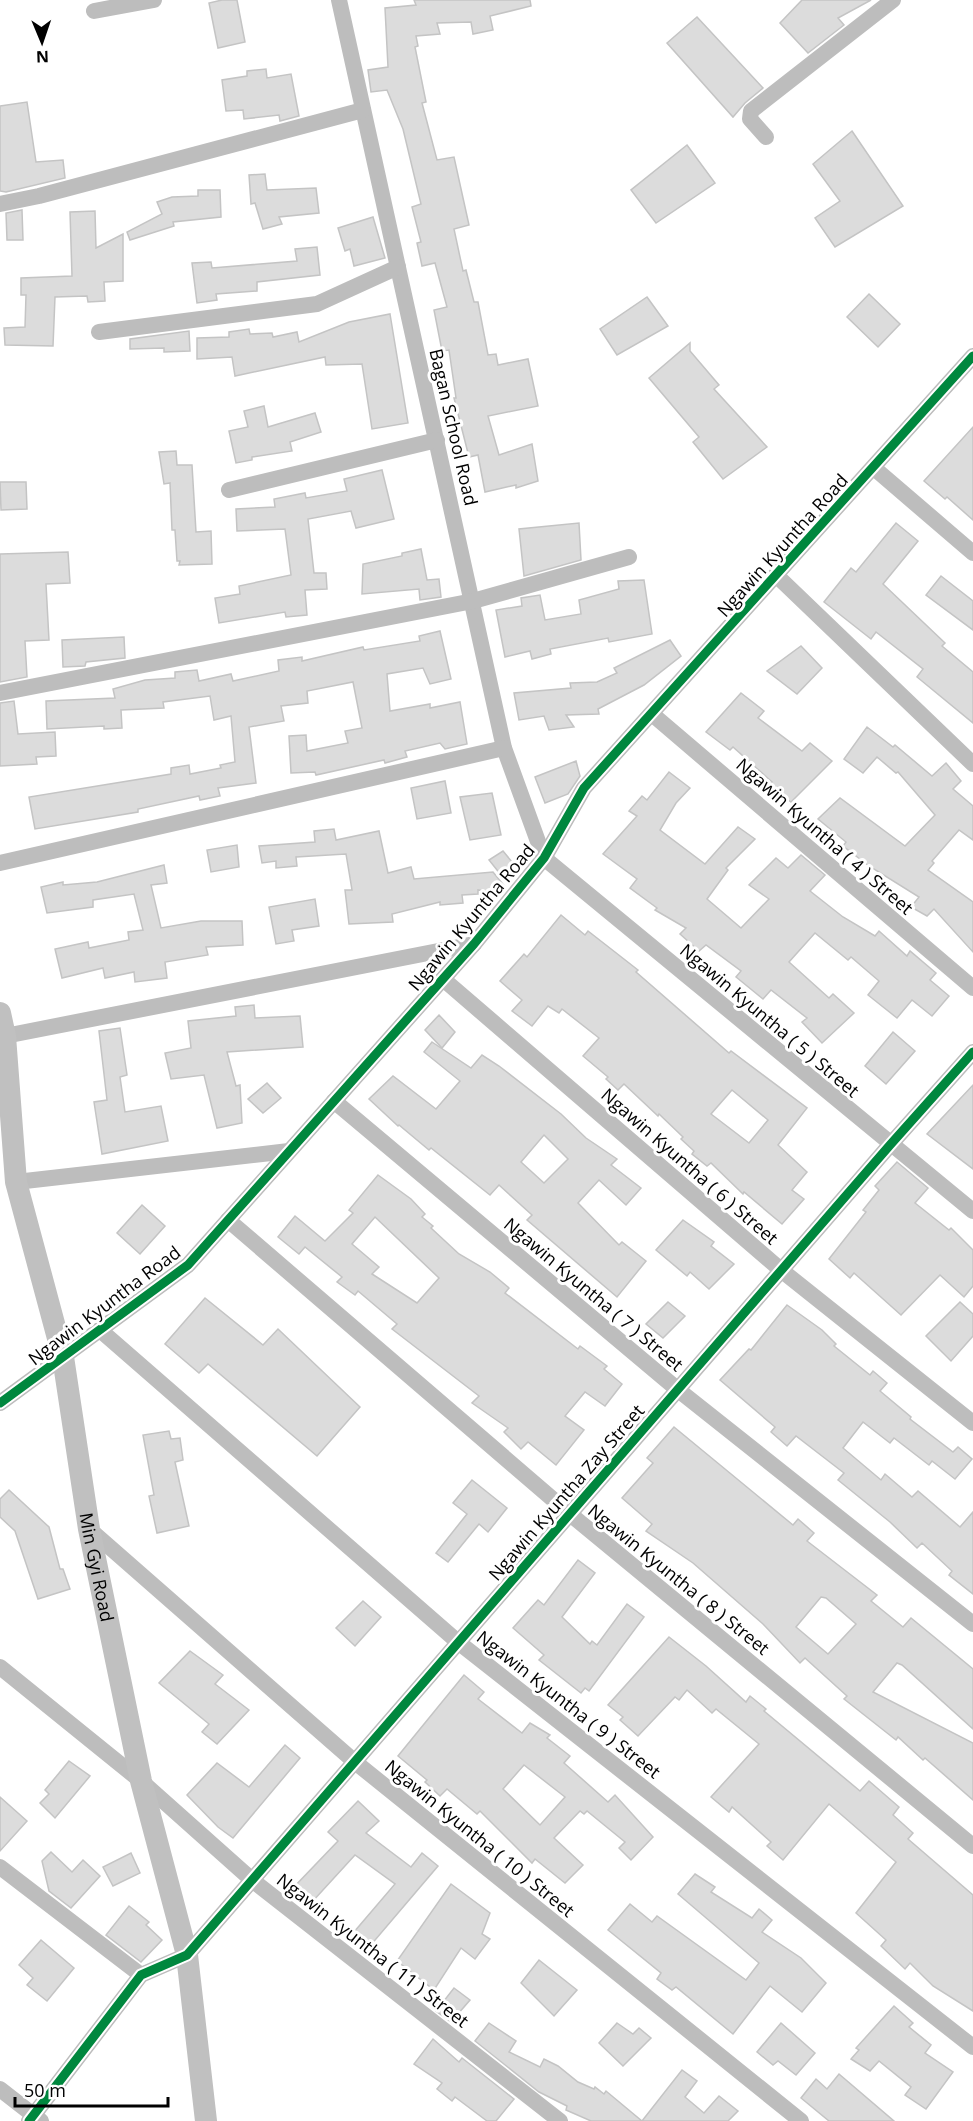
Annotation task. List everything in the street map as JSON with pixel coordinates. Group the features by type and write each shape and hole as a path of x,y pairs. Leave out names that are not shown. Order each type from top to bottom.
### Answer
{"main road":[{"name":"Min Gyi Road","path":"0,1013 5,1036 16,1182 63,1357 89,1529 141,1781 186,1956 206,2121"}],"street":[{"path":"94,11 154,0"},
{"name":"Bagan School Road","path":"339,0 504,748 544,858"},
{"path":"766,136 750,119 751,111 893,0"},
{"path":"0,204 39,196 363,110"},
{"path":"99,332 317,304 398,267"},
{"name":"Ngawin Kyuntha Road","path":"0,1403 188,1265 474,944 544,858 584,788 973,356"},
{"path":"230,490 437,440"},
{"path":"874,468 973,553"},
{"path":"0,693 473,601 630,557"},
{"path":"777,576 973,764"},
{"name":"Ngawin Kyuntha ( 4 ) Street","path":"652,714 973,988"},
{"path":"0,863 504,748"},
{"name":"Ngawin Kyuntha ( 5 ) Street","path":"544,858 973,1211"},
{"path":"5,1036 474,944"},
{"name":"Ngawin Kyuntha ( 6 ) Street","path":"443,979 781,1270 973,1423"},
{"name":"Ngawin Kyuntha Zay Street","path":"186,1956 890,1144 973,1052"},
{"name":"Ngawin Kyuntha ( 7 ) Street","path":"334,1101 677,1389 973,1624"},
{"path":"16,1182 290,1151"},
{"name":"Ngawin Kyuntha ( 8 ) Street","path":"228,1220 570,1514 973,1846"},
{"name":"Ngawin Kyuntha ( 9 ) Street","path":"100,1330 458,1642 973,2047"},
{"name":"Ngawin Kyuntha ( 10 ) Street","path":"89,1529 355,1762 801,2121"},
{"name":"Ngawin Kyuntha ( 11 ) Street","path":"0,1667 141,1781 252,1880 560,2121"},
{"path":"0,1867 141,1975"},
{"path":"0,2089 34,2119 141,1975 186,1956"}],"building":[{"path":"237,0 245,42 218,48 209,3"},
{"path":"414,0 530,0 531,6 490,16 493,30 473,34 471,22 437,23 440,34 416,36 418,46 415,47 426,102 422,103 437,160 454,157 469,225 454,229 463,271 466,270 474,302 478,302 488,355 496,354 498,365 528,359 538,406 488,416 499,455 532,444 538,481 516,488 516,485 485,492 478,455 469,457 454,398 456,398 449,350 442,351 434,310 447,307 435,263 422,266 417,243 421,242 412,207 421,204 403,129 387,90 371,92 368,70 388,67 385,8 416,5"},
{"path":"802,0 871,0 838,18 844,25 808,53 780,23"},
{"path":"697,17 763,88 733,117 667,43"},
{"path":"266,69 267,78 291,74 299,116 280,121 279,115 244,119 243,110 226,111 222,80 247,76 247,71"},
{"path":"27,102 36,162 63,160 65,178 6,192 0,191 0,106"},
{"path":"852,131 903,206 835,247 815,218 840,201 813,164"},
{"path":"687,145 715,183 656,223 631,190"},
{"path":"265,174 267,190 316,188 319,213 279,217 282,224 263,229 255,203 251,204 249,175"},
{"path":"198,190 220,190 221,217 173,222 174,226 130,240 127,232 162,214 157,202 172,197 198,196"},
{"path":"22,210 23,240 7,240 6,213"},
{"path":"95,211 96,248 123,234 123,281 104,282 105,301 88,302 87,296 55,297 53,346 5,345 4,328 25,327 26,295 21,295 21,278 72,276 70,212"},
{"path":"373,217 385,258 354,266 350,249 345,251 338,228"},
{"path":"317,247 320,275 257,282 257,291 216,294 217,300 197,303 192,263 211,262 212,268 297,261 295,249"},
{"path":"869,294 900,324 878,347 847,317"},
{"path":"647,297 668,326 617,355 600,329"},
{"path":"390,314 408,423 372,429 362,364 326,365 325,357 235,376 232,357 197,359 197,338 229,337 229,332 249,329 250,334 272,333 273,337 297,332 299,342 349,322"},
{"path":"189,331 190,351 164,352 164,348 130,349 130,339"},
{"path":"690,343 690,351 719,385 714,389 767,447 723,479 693,442 699,437 649,378"},
{"path":"264,406 268,427 315,413 321,432 290,442 292,451 252,457 252,460 236,463 229,431 248,427 244,411"},
{"path":"973,427 973,520 947,497 945,499 924,481"},
{"path":"176,451 177,465 192,465 196,532 211,531 212,564 179,565 180,561 177,561 175,530 172,530 170,483 164,484 159,452"},
{"path":"382,470 394,519 356,528 351,511 308,519 314,573 326,573 327,589 305,590 307,615 286,617 285,612 219,623 215,598 240,594 239,586 291,575 285,529 237,531 236,509 275,507 274,499 305,493 306,498 347,491 344,479"},
{"path":"0,482 26,482 27,509 1,510"},
{"path":"579,523 581,560 524,576 519,529"},
{"path":"896,523 918,541 883,584 945,643 942,646 973,672 973,723 917,677 923,669 876,632 871,639 824,602 851,568 856,572"},
{"path":"421,549 427,580 439,579 441,597 420,600 419,589 362,594 363,564 402,556 402,553"},
{"path":"68,552 70,583 46,584 49,640 25,641 27,677 0,682 0,554"},
{"path":"941,576 973,601 973,630 926,595"},
{"path":"644,580 652,634 609,642 608,638 550,649 551,654 532,659 530,651 505,657 496,610 522,606 521,598 540,595 545,620 581,614 579,600 619,589 618,581"},
{"path":"440,631 451,679 430,684 423,668 387,674 390,711 430,704 430,708 460,702 467,744 445,749 440,743 405,751 407,757 385,763 384,760 316,775 315,772 291,773 289,736 306,735 307,751 348,743 345,731 362,728 353,682 307,691 308,703 281,706 284,721 249,727 256,783 218,788 220,796 200,800 199,796 138,809 138,812 35,829 29,797 171,774 171,768 189,765 190,774 221,768 220,765 235,762 231,716 214,720 210,696 163,702 164,708 121,710 122,728 104,729 104,726 47,729 46,701 115,698 113,689 145,680 175,678 175,672 197,670 199,681 231,674 233,681 279,671 278,660 302,657 302,661 363,647 364,650 420,641 419,636"},
{"path":"124,637 125,658 86,662 85,666 63,667 62,640"},
{"path":"670,640 681,656 644,685 598,709 599,714 566,715 574,727 549,730 544,716 519,720 514,693 571,688 570,683 597,682 617,673 614,668"},
{"path":"801,646 822,668 797,694 767,671"},
{"path":"741,693 764,711 758,718 802,751 810,743 832,761 791,802 768,785 772,782 733,747 730,750 706,732"},
{"path":"14,701 18,734 55,732 56,756 36,757 37,764 0,766 0,703"},
{"path":"867,727 893,747 895,745 932,776 946,763 961,781 953,789 973,806 973,840 959,830 932,861 934,863 928,870 973,902 973,952 934,909 927,916 911,907 919,897 869,866 843,846 846,842 818,819 840,798 905,846 935,815 898,772 896,773 877,757 863,773 844,759"},
{"path":"576,761 580,776 568,794 545,803 535,777"},
{"path":"669,772 690,788 676,803 660,830 705,864 738,827 755,839 726,868 728,870 707,899 741,928 769,899 749,885 776,858 788,868 801,855 825,875 810,891 843,917 875,936 879,931 907,956 910,951 936,973 930,980 949,996 932,1016 912,1000 897,1018 868,995 879,981 851,957 848,960 815,933 789,962 829,998 833,994 854,1013 822,1043 802,1022 807,1018 771,990 763,999 736,977 741,971 706,945 699,951 680,934 686,928 655,910 657,908 630,888 637,879 603,854 637,816 629,811 642,796 647,800"},
{"path":"445,781 451,813 417,819 411,788"},
{"path":"492,793 501,835 470,840 460,797"},
{"path":"334,829 336,840 379,831 388,873 411,867 414,879 493,872 506,888 501,894 478,890 478,894 462,895 463,903 440,905 440,902 392,914 393,922 349,924 345,890 352,890 346,854 296,857 297,866 276,868 276,861 262,863 259,846 315,842 314,831"},
{"path":"237,845 239,867 211,872 207,850"},
{"path":"503,851 512,862 501,875 489,860"},
{"path":"164,865 167,883 151,885 161,928 201,921 242,921 243,945 206,947 208,955 165,962 167,978 135,982 134,972 105,978 103,968 62,978 55,949 88,942 89,948 129,940 128,932 143,930 134,894 93,900 93,907 47,913 41,887 63,882 63,885 97,882"},
{"path":"315,899 319,926 292,930 294,941 276,944 269,907"},
{"path":"561,915 585,935 588,931 638,970 636,972 729,1053 731,1051 807,1108 778,1145 807,1172 792,1190 804,1199 782,1224 744,1192 743,1194 711,1163 707,1166 692,1154 694,1151 681,1139 683,1137 624,1084 618,1090 606,1079 608,1077 583,1056 599,1038 562,1009 559,1013 548,1006 532,1026 512,1011 522,1000 500,981 524,954 527,957","holes":["732,1090 768,1120 749,1143 711,1114"]},
{"path":"254,1005 255,1018 300,1016 303,1047 227,1052 236,1086 240,1085 242,1123 217,1128 204,1075 171,1079 165,1053 191,1048 188,1021 236,1016 235,1007"},
{"path":"439,1015 455,1032 442,1048 425,1030"},
{"path":"120,1028 127,1075 120,1077 125,1112 161,1106 168,1141 102,1154 94,1102 107,1100 99,1031"},
{"path":"893,1032 915,1051 886,1084 865,1066"},
{"path":"432,1042 471,1068 482,1055 561,1114 586,1138 617,1159 611,1165 641,1188 626,1205 599,1180 578,1203 619,1245 622,1242 646,1261 617,1297 527,1220 532,1215 499,1185 490,1195 431,1148 429,1150 398,1126 369,1099 393,1076 436,1109 460,1081 424,1052","holes":["544,1135 568,1159 544,1183 521,1162"]},
{"path":"267,1083 281,1098 263,1113 248,1099"},
{"path":"973,1085 973,1169 927,1134"},
{"path":"897,1162 928,1188 915,1203 949,1230 951,1228 973,1250 973,1286 964,1297 940,1275 901,1315 854,1273 850,1278 829,1259 866,1212 863,1210 879,1190 875,1186"},
{"path":"378,1175 411,1199 425,1214 422,1217 433,1226 431,1228 459,1254 490,1272 509,1288 505,1293 578,1349 580,1346 607,1366 604,1369 622,1384 605,1406 585,1392 565,1416 584,1430 556,1465 528,1442 521,1449 504,1432 508,1428 472,1403 479,1396 392,1329 397,1324 358,1291 355,1295 337,1282 342,1277 305,1247 299,1254 278,1237 295,1216 325,1241 353,1213 349,1210","holes":["375,1217 439,1278 417,1303 372,1274 379,1267 352,1244"]},
{"path":"142,1205 165,1226 140,1254 117,1233"},
{"path":"683,1220 714,1242 711,1246 734,1264 709,1289 690,1272 687,1276 656,1250"},
{"path":"205,1298 263,1345 278,1329 360,1407 317,1456 208,1364 199,1373 165,1344"},
{"path":"668,1302 685,1316 663,1338 646,1324"},
{"path":"960,1302 973,1314 973,1336 951,1361 926,1336"},
{"path":"787,1305 822,1330 836,1344 834,1346 870,1375 873,1371 887,1383 880,1391 911,1417 910,1419 953,1452 958,1447 972,1459 955,1479 932,1461 929,1465 894,1438 890,1443 863,1422 843,1448 881,1480 885,1474 912,1497 918,1491 960,1527 973,1512 973,1594 949,1575 952,1571 922,1543 917,1548 890,1522 838,1480 844,1473 796,1436 787,1446 771,1432 775,1427 720,1380 749,1349 751,1350"},
{"path":"674,1427 793,1525 798,1519 814,1533 807,1541 877,1595 871,1601 903,1627 911,1618 973,1669 973,1729 897,1663 873,1692 973,1743 973,1800 925,1758 923,1760 898,1737 896,1740 844,1699 847,1696 805,1658 800,1663 763,1624 693,1563 646,1531 652,1524 622,1498 653,1463 647,1458","holes":["821,1597 826,1598 856,1624 828,1654 796,1627"]},
{"path":"169,1431 171,1439 180,1438 183,1460 175,1462 189,1526 157,1533 149,1496 154,1495 143,1435"},
{"path":"472,1480 507,1508 488,1532 479,1524 448,1562 436,1553 467,1514 453,1503"},
{"path":"9,1490 49,1527 60,1569 63,1569 70,1589 38,1599 15,1531 0,1517 0,1499"},
{"path":"578,1560 595,1573 562,1617 590,1644 592,1641 597,1645 627,1604 644,1617 589,1691 585,1688 581,1693 539,1660 544,1655 513,1628 538,1600 544,1605"},
{"path":"363,1601 381,1617 355,1646 336,1628"},
{"path":"669,1637 746,1702 750,1696 766,1709 764,1711 860,1791 869,1781 899,1807 893,1815 913,1833 908,1839 973,1895 973,2011 933,1986 910,1963 905,1969 881,1946 886,1940 856,1913 896,1862 829,1804 783,1860 767,1846 771,1842 732,1807 729,1812 711,1797 759,1744 716,1709 712,1713 687,1690 679,1700 675,1697 638,1736 620,1720 623,1717 608,1705"},
{"path":"190,1651 223,1675 215,1684 249,1710 217,1744 202,1732 209,1724 159,1683"},
{"path":"464,1675 484,1692 478,1699 522,1733 530,1723 550,1735 547,1738 570,1756 564,1763 608,1802 615,1795 653,1837 631,1860 619,1848 625,1842 587,1811 584,1814 580,1811 554,1838 583,1865 565,1883 535,1859 532,1863 480,1811 477,1814 447,1789 440,1796 425,1782 427,1780 398,1756","holes":["524,1765 565,1797 540,1825 503,1789"]},
{"path":"285,1745 300,1758 233,1838 218,1827 187,1795 217,1763 249,1787"},
{"path":"69,1761 90,1776 55,1818 40,1803 49,1794 45,1790"},
{"path":"0,1797 27,1821 0,1851"},
{"path":"358,1801 379,1821 366,1833 411,1867 422,1853 438,1866 370,1946 354,1932 395,1884 355,1855 312,1902 294,1887 338,1841 328,1832"},
{"path":"51,1852 72,1872 83,1860 100,1876 71,1908 49,1891 42,1861"},
{"path":"131,1853 140,1873 113,1886 103,1867"},
{"path":"695,1874 715,1887 711,1892 752,1918 759,1909 772,1920 762,1932 801,1958 826,1983 802,2012 770,1986 733,2034 676,1987 672,1990 657,1979 661,1973 608,1930 630,1904 652,1922 657,1916 746,1980 759,1963 678,1894"},
{"path":"451,1884 490,1913 482,1934 490,1939 475,1959 461,1948 434,1990 397,1961"},
{"path":"129,1906 149,1922 146,1925 162,1940 141,1962 106,1935"},
{"path":"41,1940 74,1968 47,2001 27,1985 33,1978 19,1965"},
{"path":"539,1960 577,1990 554,2016 521,1983"},
{"path":"454,1988 470,2000 451,2022 436,2011"},
{"path":"894,2006 913,2023 909,2027 931,2045 925,2053 953,2072 926,2109 905,2095 911,2087 879,2061 870,2071 851,2059 859,2050 856,2048"},
{"path":"489,2023 516,2041 509,2052 540,2067 544,2059 558,2066 578,2082 594,2089 595,2087 604,2094 606,2091 642,2121 591,2121 566,2110 567,2106 539,2092 475,2041"},
{"path":"617,2023 633,2034 639,2028 651,2038 623,2066 599,2043"},
{"path":"781,2023 815,2053 796,2075 778,2061 773,2065 757,2052"},
{"path":"433,2039 459,2062 462,2058 514,2099 496,2121 487,2121 455,2097 452,2101 437,2089 442,2083 414,2064"},
{"path":"682,2070 697,2081 685,2097 704,2113 719,2096 738,2111 728,2121 642,2121"},
{"path":"839,2074 894,2121 829,2121 801,2098 816,2079 827,2089"}],"cycle path":[{"path":"0,1403 188,1265 474,944 544,858 584,788 973,356"},
{"path":"29,2121 141,1975 187,1955 973,1052"}]}
